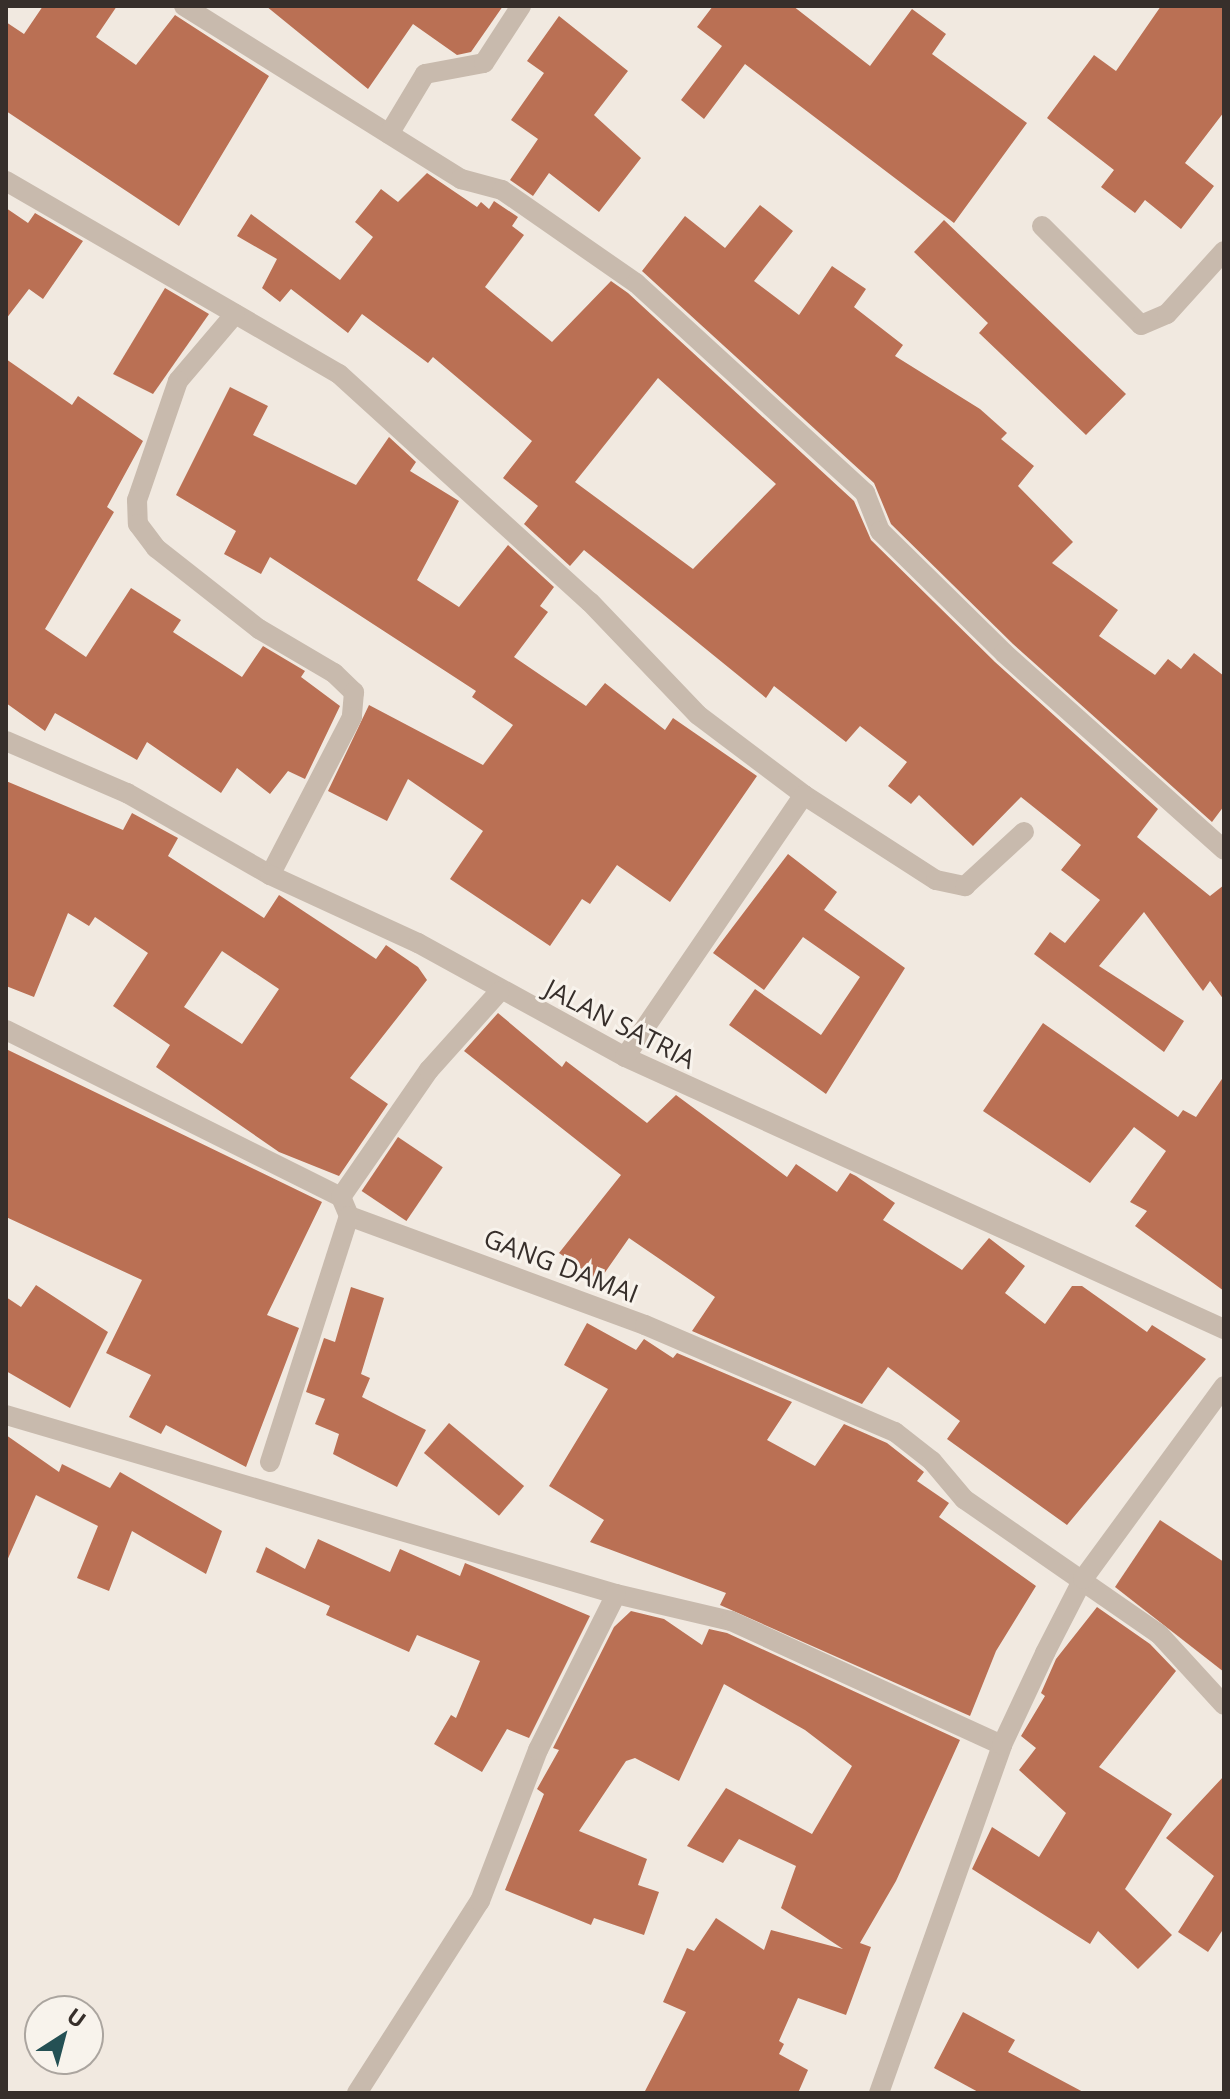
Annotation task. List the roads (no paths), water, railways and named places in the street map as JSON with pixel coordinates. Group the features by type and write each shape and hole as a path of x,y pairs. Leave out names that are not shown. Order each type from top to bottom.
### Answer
{"street":[{"path":"184,6 473,185 502,190 636,283 865,493 880,531 1004,653 1224,850"},
{"path":"389,134 425,74 484,63 521,6"},
{"path":"6,181 339,374 590,602 698,715 804,795 952,887 965,886 1024,832"},
{"path":"1042,226 1141,325 1167,314 1224,251"},
{"path":"235,314 178,381 137,500 138,524 156,548 259,629 334,673 354,692 352,717 270,875"},
{"name":"JALAN SATRIA","path":"6,741 127,793 270,875 418,943 499,992 625,1057 1224,1329"},
{"path":"625,1057 804,795"},
{"path":"270,1462 345,1206 429,1070 499,992"},
{"name":"GANG DAMAI","path":"6,1030 345,1206 645,1325 853,1411 895,1432 932,1461 964,1499 1159,1634 1224,1705"},
{"path":"879,2093 1002,1745 1083,1579 1224,1386"},
{"path":"6,1415 616,1594 731,1621 1002,1745"},
{"path":"357,2093 480,1901 538,1750 616,1594"}]}
